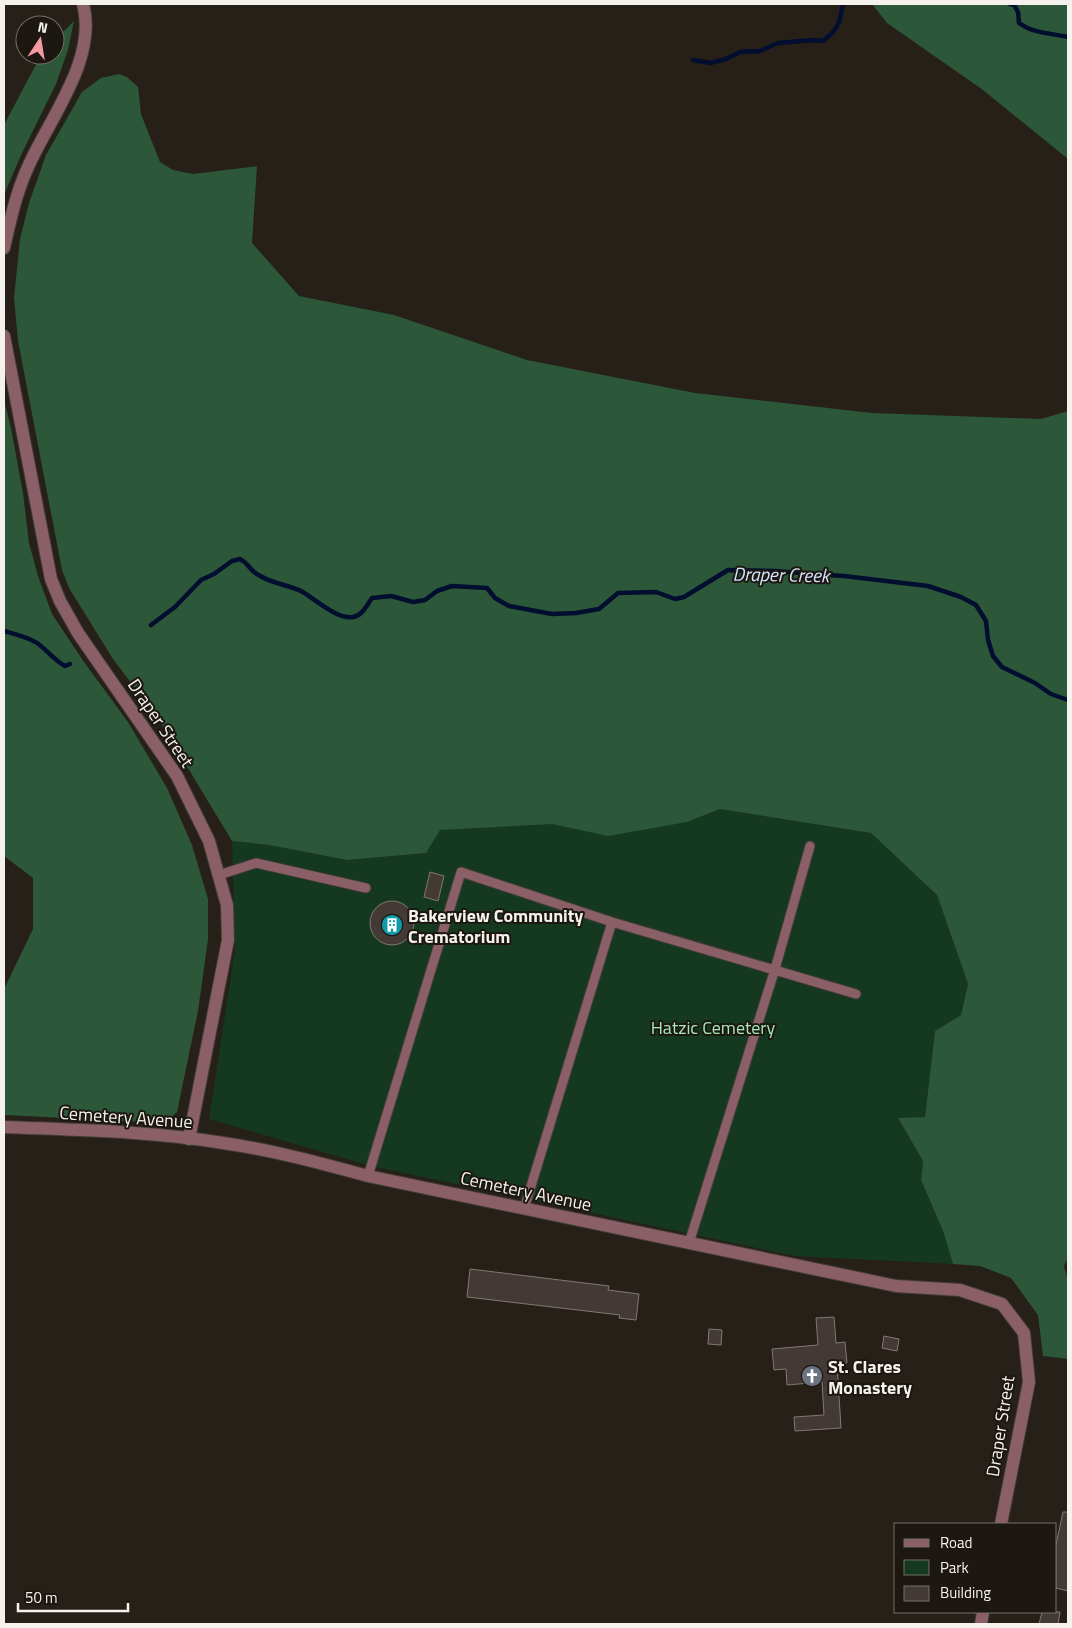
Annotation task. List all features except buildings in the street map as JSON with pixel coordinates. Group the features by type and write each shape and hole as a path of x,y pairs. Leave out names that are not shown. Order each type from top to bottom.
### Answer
{"street":[{"path":"4,248 14,206 28,167 63,98 83,53 86,32 86,13 83,4"},
{"name":"Draper Street","path":"4,336 51,579 60,601 78,633 177,776 209,841 227,905 228,940 189,1139"},
{"name":"Cemetery Avenue","path":"4,1127 123,1132 222,1142 285,1154 368,1176 896,1286 960,1290 1002,1304 1024,1333"},
{"name":"Draper Street","path":"1001,1523 1029,1382 1024,1333"}],"lane":[{"path":"689,1243 775,969 810,846"},
{"path":"219,875 256,862 366,888"},
{"path":"368,1176 461,872 612,922 856,994"},
{"path":"524,1208 612,922"}],"green space":[{"path":"872,4 1068,4 1068,159 983,90 887,23"},
{"path":"74,21 65,58 65,30"},
{"path":"36,65 63,65 56,84 22,153 4,195 4,125"},
{"path":"119,74 127,77 138,87 141,114 160,162 173,170 193,174 257,166 252,243 299,296 394,315 527,360 695,393 872,413 1041,419 1068,411 1068,1258 1064,1266 1068,1280 1068,1359 1043,1356 1038,1315 1011,1278 980,1266 953,1264 943,1231 921,1180 923,1161 898,1118 925,1117 935,1031 961,1015 968,984 937,895 871,833 720,809 687,822 608,836 552,824 440,830 426,853 347,860 269,845 232,841 159,720 113,659 69,588 62,570 18,341 14,298 20,239 29,203 46,155 82,92 101,78"},
{"path":"4,400 23,493 29,543 38,576 52,614 128,722 167,788 192,845 208,899 208,939 198,1011 177,1112 165,1123 4,1115 4,989 33,929 33,878 4,856"},
{"name":"Hatzic Cemetery","path":"720,809 871,833 937,895 968,984 961,1015 935,1031 925,1117 898,1119 923,1161 921,1180 943,1231 953,1264 795,1256 371,1166 209,1119 235,950 232,841 269,845 347,860 426,853 439,830 546,822 687,822"}],"waterway":[{"path":"693,60 710,63 726,59 740,52 760,51 778,43 823,41 838,25 843,4"},
{"path":"1010,4 1014,5 1018,12 1019,23 1025,27 1068,37"},
{"name":"Draper Creek","path":"151,625 175,607 201,580 214,574 232,561 240,559 259,576 301,591 333,612 347,617 359,615 372,598 391,596 413,602 425,600 437,591 452,586 487,588 495,598 509,606 552,614 576,613 599,609 618,593 656,592 675,599 684,597 728,570 844,576 928,586 961,597 976,605 986,621 988,640 993,656 1002,667 1035,683 1051,694 1068,700"},
{"name":"Draper Creek","path":"4,631 33,641 61,664 65,666 70,664"}],"place":[{"name":"Bakerview Community Crematorium","path":"392,925"},
{"name":"St. Clares Monastery","path":"812,1376"}]}
